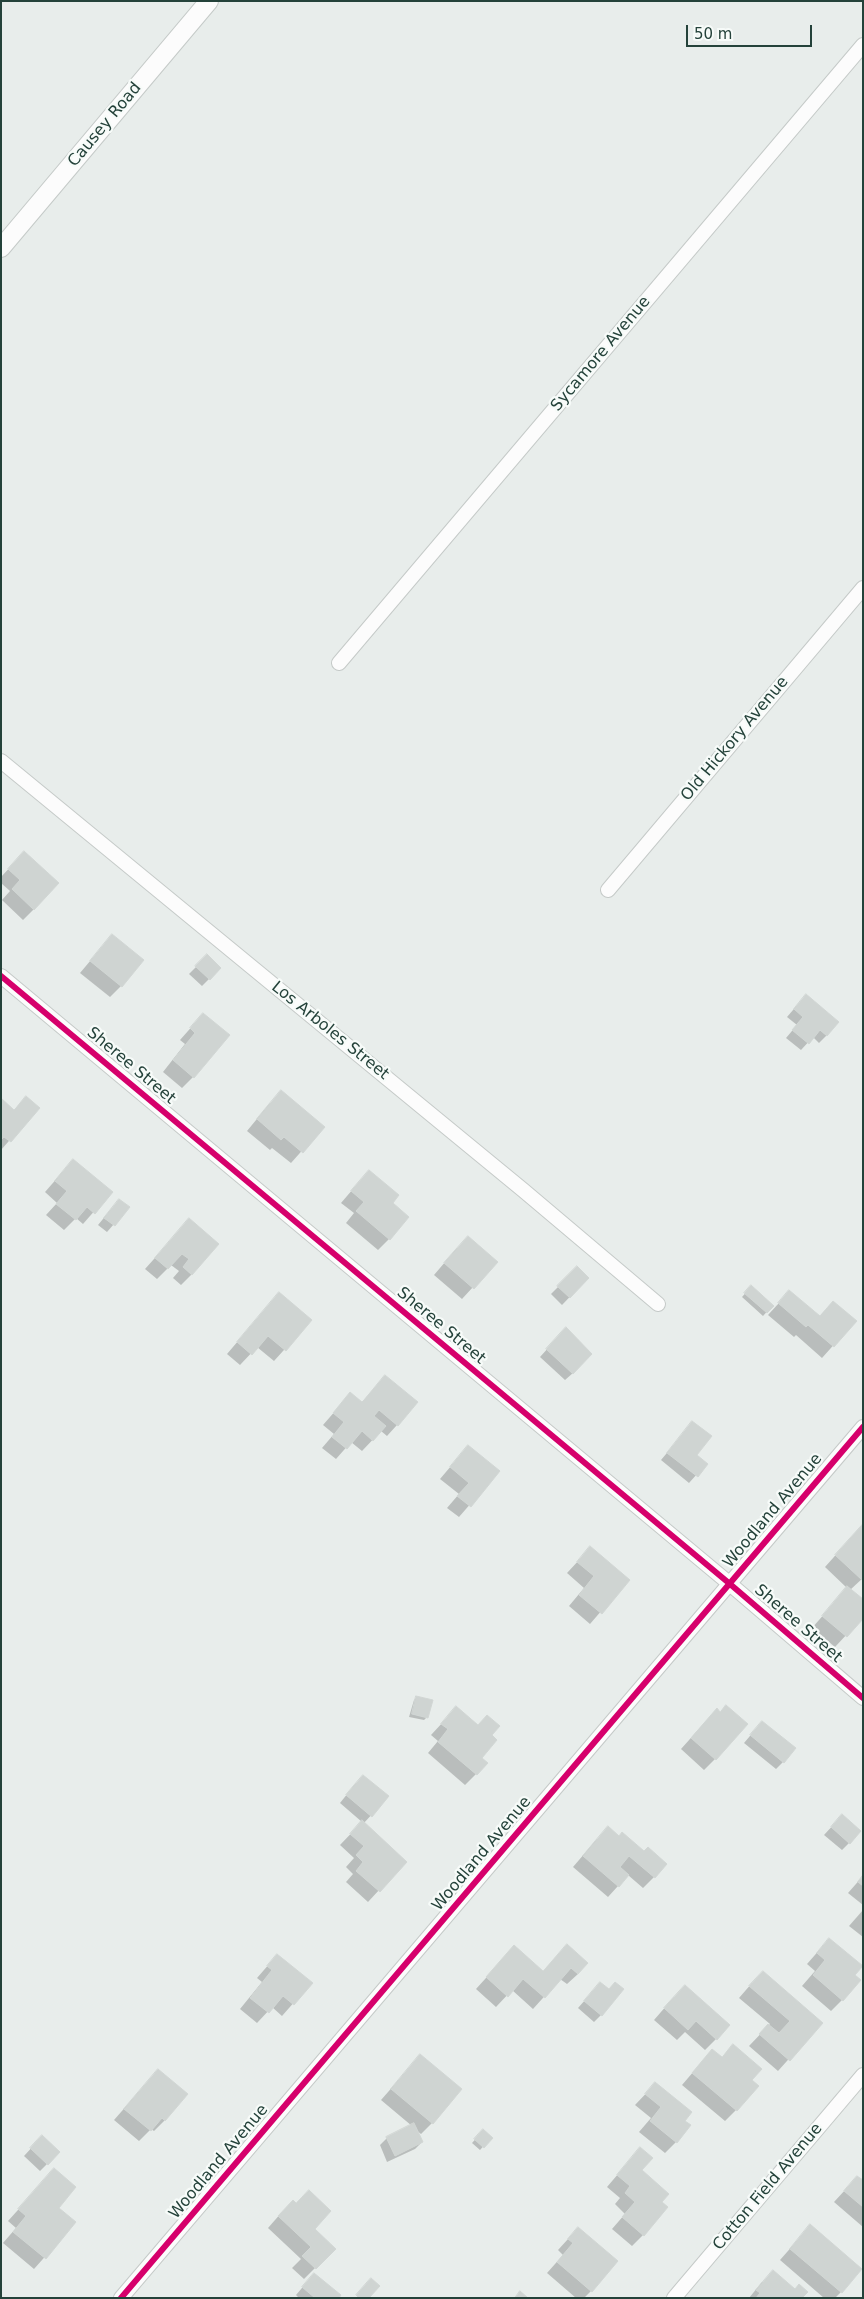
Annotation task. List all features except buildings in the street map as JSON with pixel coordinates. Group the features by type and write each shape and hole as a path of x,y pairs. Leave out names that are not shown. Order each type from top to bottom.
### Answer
{"street":[{"name":"Causey Road","path":"1,248 210,1"},
{"name":"Sycamore Avenue","path":"339,663 863,45"},
{"name":"Old Hickory Avenue","path":"608,890 863,588"},
{"name":"Los Arboles Street","path":"1,761 658,1304"},
{"name":"Sheree Street","path":"1,976 730,1584 863,1698"},
{"name":"Woodland Avenue","path":"121,2298 863,1426"},
{"name":"Cotton Field Avenue","path":"674,2298 863,2076"}],"cycle path":[{"path":"1,976 730,1584 863,1698"},
{"path":"121,2298 863,1427"}]}
